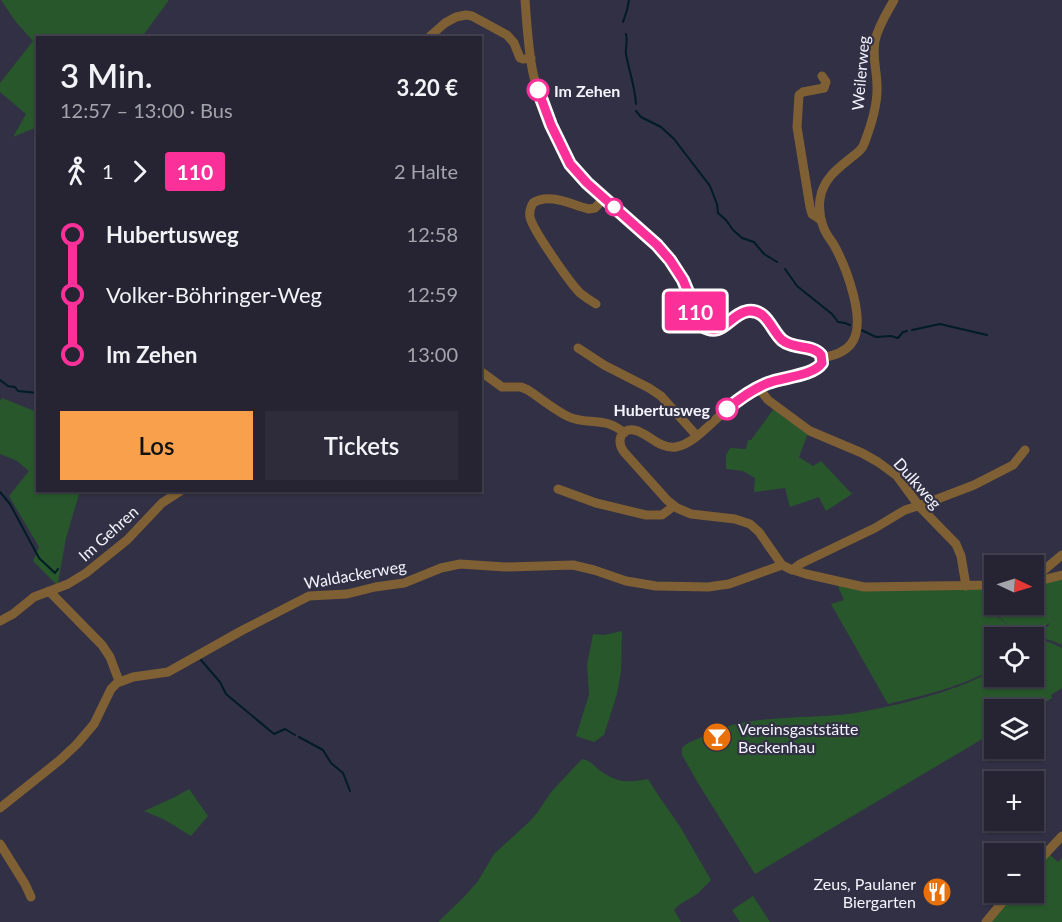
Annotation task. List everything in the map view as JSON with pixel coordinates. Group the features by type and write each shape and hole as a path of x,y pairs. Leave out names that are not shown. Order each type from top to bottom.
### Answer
{"street":[{"path":"525,0 534,74 543,104 564,155 583,179 657,245 670,260 681,277 700,323 704,327 716,330 740,314 756,312 765,318 786,343 795,347 817,350 822,358 822,364 816,370 779,379 758,387 742,397 687,443 674,447 661,445 630,430 624,433 619,442 621,449 674,506 691,514 735,519 750,524 759,532 782,565 792,570 864,587 984,585"},
{"name":"Weilerweg","path":"821,220 820,199 825,184 837,169 861,150 865,141 877,92 874,60 876,40 894,0"},
{"path":"430,36 456,17 472,16 507,35 520,58 531,58"},
{"path":"822,76 826,82 824,88 803,92 799,95 797,123 812,214 821,220 847,274 858,326 856,336 848,347 822,358"},
{"path":"596,304 573,284 536,231 530,211 533,203 540,199 557,200 590,209 604,198"},
{"path":"578,348 604,365 662,396 697,435"},
{"path":"482,372 502,387 521,387 528,390 569,417 602,422 624,433"},
{"name":"Dulkweg","path":"758,387 768,400 812,433 862,453 897,476 919,506 957,547 961,556 966,586"},
{"path":"792,570 903,511 970,487 1013,465 1025,450"},
{"path":"558,489 649,516 662,515 674,506"},
{"name":"Im Gehren","path":"0,621 14,614 34,597 77,579 90,570 127,540 162,503 179,492"},
{"path":"1044,570 1062,555"},
{"name":"Waldackerweg","path":"119,681 168,672 309,596 347,594 404,582 449,565 513,567 573,565 590,568 626,581 658,587 711,587 734,583 782,565"},
{"path":"1044,580 1062,575"},
{"path":"0,808 77,744 94,724 111,689 119,681 110,657 102,645 49,591"},
{"path":"1044,855 1062,836"},
{"path":"0,844 31,897"},
{"path":"986,922 1002,903"}],"green space":[{"path":"1,0 169,0 143,36 36,36 36,127 13,137 26,114 0,92 0,83 33,41"},
{"path":"2,398 36,412 36,492 80,492 56,584 33,561 39,547 9,496 29,471 17,461 0,454 0,401"},
{"path":"775,407 808,433 799,457 813,466 821,461 852,494 826,511 819,497 790,507 785,488 754,492 755,478 743,471 726,469 726,455 730,448 746,449 748,440 751,440"},
{"path":"1062,578 1062,645 1044,639 1044,629 1049,623 1044,627 1012,627 999,617 1011,627 984,627 984,674 943,690 888,704 831,604 844,600 837,584 984,588 984,615 1044,615 1044,582"},
{"path":"622,631 621,671 617,694 604,735 594,742 576,736 589,695 587,665 593,634 604,635"},
{"path":"1044,641 1062,648 1062,688 1051,695 1052,698 1044,703 1044,699 984,699 984,738 755,874 682,755 682,748 689,743 732,725 872,710 945,691 984,675 984,687 1044,687"},
{"path":"582,759 589,761 605,774 616,779 634,781 648,779 681,828 711,880 697,894 674,910 681,922 438,922 478,881 494,854 529,822 551,792"},
{"path":"189,789 208,816 191,836 165,820 144,811 175,797"},
{"path":"1049,854 1058,862 1062,858 1062,922 991,922 1007,903 1044,903 1044,860"},
{"path":"753,896 770,922 740,922 732,910"}],"waterway":[{"path":"623,22 629,0"},
{"path":"626,34 626,54 636,104"},
{"path":"636,111 641,117 661,127 674,139 710,186 718,213 733,230 742,238 754,242 764,254 777,262"},
{"path":"785,269 797,286 832,314 838,322 850,325"},
{"path":"912,330 940,324 987,335"},
{"path":"861,330 876,337 898,338 907,331"},
{"path":"0,380 8,386 15,387 18,391 36,393"},
{"path":"0,492 10,504 39,558 55,573 58,569"},
{"path":"201,660 220,682 226,694 274,734 285,729 295,735"},
{"path":"299,737 323,750 331,763 343,773 350,791"}],"bus line":[{"name":"110","path":"538,90 546,114 570,164 587,183 657,245 670,260 683,280 702,326 716,330 740,314 756,312 762,314 786,343 818,351 821,355 823,359 818,369 760,386 727,409"}],"place":[{"name":"Im Zehen","path":"538,90"},
{"name":"Hubertusweg","path":"727,409"},
{"name":"Vereinsgaststätte Beckenhau","path":"717,737"},
{"name":"Zeus, Paulaner Biergarten","path":"937,892"}]}
